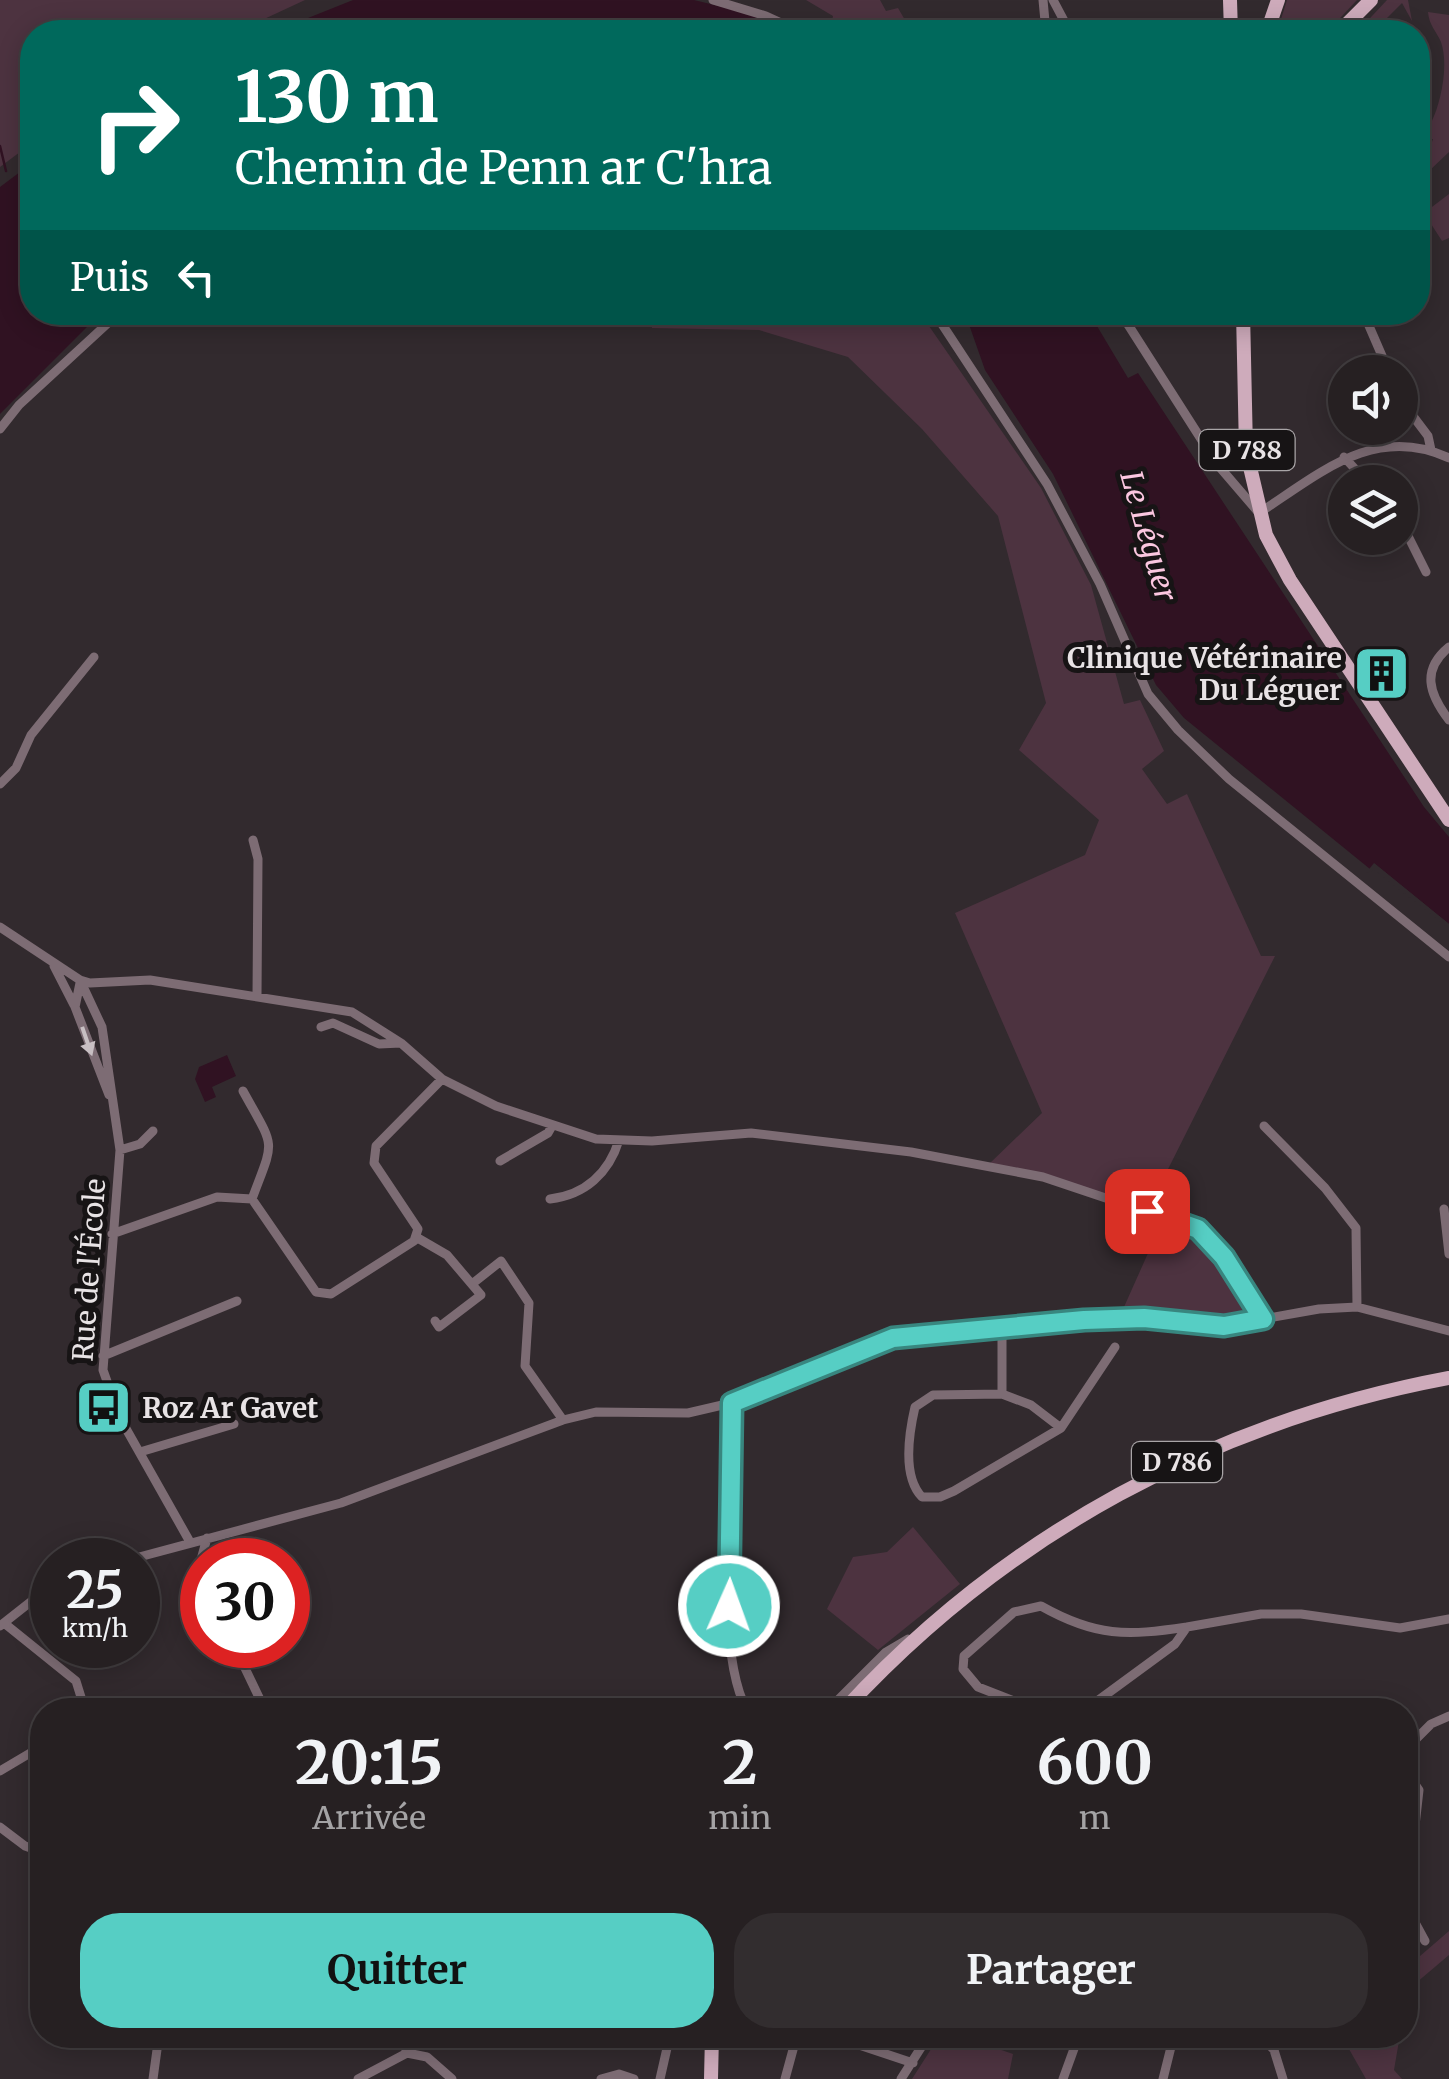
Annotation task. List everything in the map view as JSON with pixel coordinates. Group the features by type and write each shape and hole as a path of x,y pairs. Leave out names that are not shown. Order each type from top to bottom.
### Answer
{"main road":[{"path":"1351,20 1371,0"},
{"name":"D 788","path":"1242,325 1246,450 1259,514 1290,580 1444,803 1449,820"},
{"name":"D 786","path":"857,1698 941,1621 1082,1514 1182,1459 1283,1419 1449,1378"},
{"path":"711,2079 712,2048"}],"street":[{"path":"712,0 775,20"},
{"path":"0,429 19,406 106,325"},
{"path":"943,325 1047,484 1100,584 1148,694 1178,730 1229,779 1449,957"},
{"path":"1128,325 1216,464 1259,514 1344,457 1375,445 1431,450 1449,458"},
{"path":"1369,325 1382,355"},
{"path":"1418,423 1428,436 1431,450"},
{"path":"1216,464 1229,464 1246,450"},
{"path":"1344,457 1351,465"},
{"path":"1418,555 1426,572"},
{"path":"1449,646 1433,662 1428,679 1436,703 1449,720"},
{"path":"0,784 16,768 32,734 94,657"},
{"path":"253,840 258,876 257,996"},
{"name":"Rue de l'École","path":"0,927 80,980 102,1028 120,1150 102,1356 108,1390 188,1538"},
{"name":"Rue de l'École","path":"26,941 61,974 112,1101"},
{"path":"75,1007 80,980 90,984 150,980 352,1012 401,1043 442,1079 496,1106 596,1139 752,1133 911,1152 1043,1176 1198,1229 1224,1257 1263,1319"},
{"path":"321,1027 333,1023 378,1044 401,1043"},
{"path":"435,1321 439,1326 481,1295 448,1255 417,1233 374,1162 376,1146 442,1079"},
{"path":"242,1091 271,1148 269,1164 252,1198"},
{"path":"500,1161 548,1133 552,1126"},
{"path":"1264,1126 1325,1188 1356,1228 1356,1307"},
{"path":"120,1150 140,1144 153,1131"},
{"path":"550,1199 566,1198 597,1178 619,1140"},
{"path":"112,1234 217,1197 252,1198"},
{"path":"252,1198 316,1292 331,1294 417,1233"},
{"path":"1444,1209 1449,1254"},
{"path":"472,1284 501,1261 529,1303 524,1366 564,1420"},
{"path":"102,1356 237,1301"},
{"path":"206,1538 341,1503 564,1420 596,1412 688,1414 732,1403 893,1338 1144,1318 1224,1326 1356,1307 1449,1331"},
{"path":"1002,1328 1002,1394"},
{"path":"1061,1428 1031,1405 1002,1394 933,1395 915,1406 910,1478 922,1497 940,1498 1061,1428 1115,1348"},
{"path":"732,1403 728,1631 732,1670 742,1698"},
{"path":"140,1452 234,1424"},
{"path":"30,1602 2,1624 76,1681 81,1698"},
{"path":"1006,1698 978,1687 962,1669 964,1656 1014,1612 1041,1606 1107,1634 1188,1627 1261,1614 1301,1614 1387,1628 1449,1618"},
{"path":"840,1698 886,1652 941,1621"},
{"path":"1102,1698 1176,1644 1188,1627"},
{"path":"245,1668 259,1698"},
{"path":"1418,1737 1431,1724 1449,1716"},
{"path":"0,1771 30,1753"},
{"path":"0,1827 30,1848"},
{"path":"1418,1927 1425,1940"},
{"path":"153,2079 157,2048"},
{"path":"406,2048 407,2052"},
{"path":"660,2079 667,2048"},
{"path":"785,2079 793,2048"},
{"path":"868,2048 912,2063"},
{"path":"901,2079 921,2048"},
{"path":"1063,2079 1074,2048"},
{"path":"1163,2079 1171,2048"},
{"path":"1272,2048 1283,2079"},
{"path":"358,2079 407,2052 427,2057 452,2079"},
{"path":"602,2079 619,2074 634,2079"}],"shaded area":[{"path":"0,0 305,0 262,20 20,20 20,152 0,167"},
{"path":"806,0 880,0 886,11 898,8 905,20 832,20 833,16"},
{"path":"1287,0 1357,0 1338,20 1281,20"},
{"path":"1387,0 1408,0 1412,20 1402,3 1385,20 1368,20"},
{"path":"1428,12 1449,15 1449,152 1430,170 1433,139 1430,123 1441,95 1444,62 1441,42"},
{"path":"1449,194 1449,238 1442,241 1430,222 1430,208"},
{"path":"652,325 928,325 1041,488 1091,585 1124,704 1140,700 1164,751 1142,769 1167,804 1187,794 1261,956 1275,956 1147,1211 988,1165 1042,1113 955,913 1085,855 1099,820 1019,750 1046,703 998,516 922,429 848,357 759,330"},
{"path":"1161,1224 1195,1234 1231,1281 1249,1314 1225,1317 1124,1307"},
{"path":"913,1527 960,1584 878,1650 827,1609 853,1557 887,1552"},
{"path":"1449,1931 1449,1955 1418,1981 1418,1958"},
{"path":"932,2048 996,2048 1013,2054 1008,2079 912,2079"},
{"path":"1348,2048 1398,2048 1394,2070 1402,2079 1366,2079"}],"water":[{"path":"353,0 694,0 762,20 303,20"},
{"path":"20,172 20,325 89,325 0,414 0,187"},
{"name":"Le Léguer","path":"969,325 1096,325 1128,378 1138,373 1424,807 1449,837 1449,924 1375,864 1370,869 1184,718 1156,685 1053,474 985,370"},
{"path":"227,1055 236,1076 212,1087 216,1097 205,1102 195,1079 199,1067"}],"pier":[{"path":"1374,863 1449,924 1449,929 1375,870 1366,873"}],"waterway":[{"path":"0,146 6,171"}],"place":[{"name":"Clinique Vétérinaire Du Léguer","path":"1381,674"},
{"name":"Roz Ar Gavet","path":"103,1408"}],"route":[{"path":"729,1606 732,1403 893,1338 1084,1320 1144,1318 1224,1326 1263,1319 1224,1257 1198,1229 1147,1211"}]}
